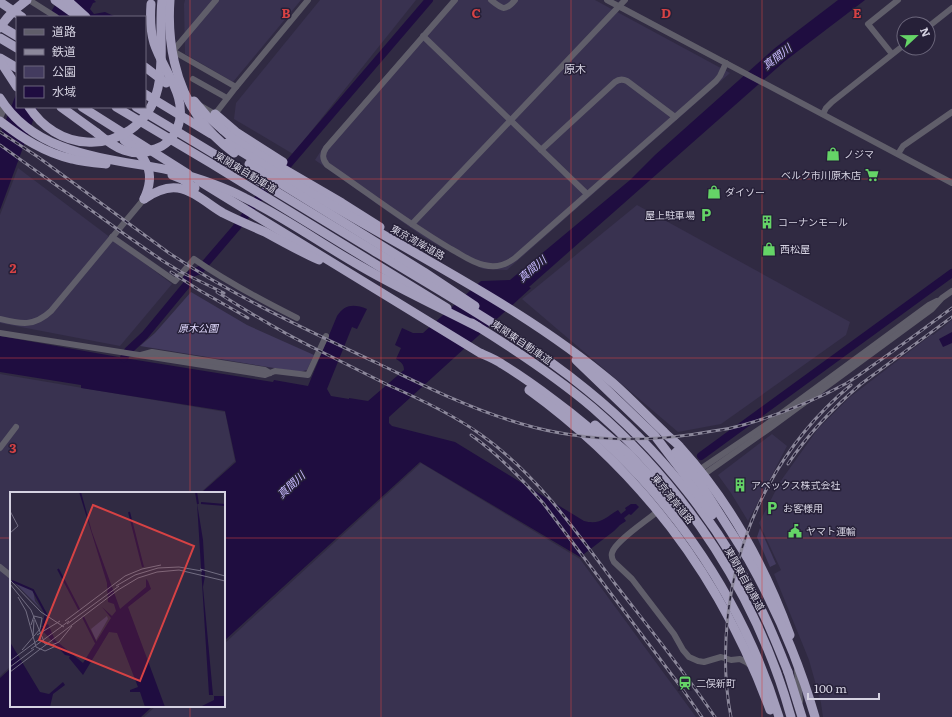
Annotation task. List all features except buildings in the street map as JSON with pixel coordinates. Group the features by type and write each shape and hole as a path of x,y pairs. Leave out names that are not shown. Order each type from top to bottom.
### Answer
{"highway":[{"path":"16,35 0,27 12,12 28,0"},
{"path":"55,0 78,16"},
{"path":"67,0 85,16"},
{"path":"30,108 51,130 67,138 81,142 108,140 120,136 136,125 146,115 150,108 156,97 159,83 161,63 160,27 162,0"},
{"path":"170,0 170,37 178,75 191,106 199,119 217,139 259,170 377,242 450,289 494,320 524,344"},
{"path":"0,2 21,16"},
{"path":"62,108 109,143 125,151 137,153 150,151 169,141 176,132 181,115 180,102 154,42 150,27 151,2"},
{"path":"151,2 156,34 169,62 197,106 212,122 232,138 265,159 300,172 342,203 464,280"},
{"path":"0,38 16,47"},
{"path":"0,58 16,67"},
{"path":"0,61 16,85"},
{"path":"0,66 16,76"},
{"path":"146,69 166,83"},
{"name":"東京湾岸道路","path":"146,95 265,159 513,311 560,342 613,384 644,412 663,432 678,444 701,472 729,512 751,549 771,589 790,634 814,717"},
{"path":"0,98 25,126 54,144 86,155 181,173 198,178 232,192 257,204 362,268 478,327"},
{"path":"78,108 141,154 150,173 149,187 144,199"},
{"name":"東京湾岸道路","path":"84,108 364,282 480,353 500,363 505,369 583,432 625,473 658,511 693,557 715,591 736,630 754,668 773,717"},
{"name":"東関東自動車道","path":"118,108 212,164 516,351 576,394 603,417 648,462 675,493 712,543 727,568 761,633 778,676 791,717"},
{"name":"東関東自動車道","path":"138,108 453,299 524,344 587,390 619,418 642,440 696,502 736,563 771,630 788,672 801,717"},
{"path":"215,114 265,159"},
{"path":"0,120 15,132 39,147 65,158 85,162 135,166 164,172 177,177 195,188 225,211"},
{"path":"144,199 157,191 176,188 182,189 263,232 364,282"},
{"path":"560,342 583,367 648,429 667,450 712,515 730,547 736,563"},
{"name":"東京湾岸道路","path":"505,369 545,394 597,435 631,467 684,529 700,552 735,613 758,661 779,717"},
{"path":"545,394 570,406 620,446 712,543"},
{"name":"東京湾岸道路","path":"663,432 700,484 747,557 769,596 791,646 806,686 814,717"}],"street":[{"path":"28,0 54,16"},
{"path":"216,0 174,51 236,87"},
{"path":"146,72 215,114 308,0"},
{"path":"455,0 324,150 323,157 327,165 427,235 484,266 498,266 515,258 718,79 726,63"},
{"path":"491,0 502,8 509,7 516,0"},
{"path":"607,0 952,183"},
{"path":"412,224 625,0"},
{"path":"892,54 868,24 898,0"},
{"path":"936,21 952,8"},
{"path":"423,36 587,194"},
{"path":"823,114 829,105 896,51"},
{"path":"193,79 227,98"},
{"path":"541,150 619,80 627,81 675,116"},
{"path":"0,108 3,111 0,120"},
{"path":"898,154 903,146 952,112"},
{"path":"0,319 19,323 28,323 45,317 51,312 144,199"},
{"path":"112,237 175,281 194,260 213,273 297,318"},
{"path":"701,472 769,426 932,309 952,290"},
{"path":"0,333 140,356 152,352 265,370 270,373 275,371 308,375 326,336"},
{"path":"0,448 16,427"},
{"path":"658,511 618,543 612,552 612,559 635,583 674,634 683,650 689,656 698,662 718,658 731,660 740,659 754,668"},
{"path":"0,567 10,575"},
{"path":"790,634 799,687 801,717"}],"shaded area":[{"path":"185,0 301,0 233,82 185,54"},
{"path":"320,0 416,0 293,154 234,119 236,103"},
{"path":"451,0 595,0 730,73 507,270 483,269 425,238 315,160 324,146"},
{"path":"18,168 172,284 120,346 0,323 0,215"},
{"path":"637,205 850,322 846,335 721,424 678,432 522,299"},
{"path":"952,320 952,717 823,717 821,703 809,660 774,574 781,570 759,523 780,482 817,430 850,397"},
{"path":"0,374 225,412 235,461 201,492 10,492 10,667 0,676"},
{"path":"772,434 787,446 748,521 718,475"},
{"path":"421,463 580,559 696,717 144,717 155,707 225,707 225,643"}],"green space":[{"name":"原木公園","path":"191,292 247,325 314,355 307,370 299,372 140,346 155,333"},
{"path":"760,528 776,564 770,567 757,537"}],"water":[{"path":"58,0 94,0 96,2 93,3 90,9 94,14 105,12 114,16 49,16"},
{"name":"真間川","path":"838,0 865,0 785,61 529,287 531,288 389,417 389,423 392,426 455,442 584,521 598,521 606,518 618,510 621,514 626,510 625,508 631,504 636,504 639,507 631,515 629,514 624,518 626,521 580,557 420,462 225,640 225,492 202,492 236,462 225,411 81,388 81,385 0,372 0,336 124,358 273,382 274,380 308,386 337,316 347,307 358,306 367,309 357,329 352,327 327,389 331,396 368,401 404,370 402,363 396,359 401,348 395,345 402,328 413,333 423,333 481,281 510,280 630,180 655,155 775,48"},
{"path":"16,95 16,108 38,108 0,210 0,135"},
{"path":"952,332 952,343 943,347 939,339"},
{"path":"10,669 10,707 152,707 141,717 0,717 0,678"}],"waterway":[{"path":"280,174 429,0"},
{"path":"124,358 128,351 145,335 188,283 187,278 192,273 200,270 236,228 272,182"},
{"path":"701,456 952,273"}],"railway":[{"path":"0,132 38,157 169,253 245,298 325,338 459,401 509,420 559,433 611,439 662,438 724,429 756,421 809,402 847,383 952,308"},
{"path":"0,145 163,261 181,272 224,293"},
{"path":"171,272 248,318"},
{"path":"217,292 295,339 447,413 480,434 501,450 520,467 554,504 679,667 715,717"},
{"path":"788,464 831,412 861,384 952,317"},
{"path":"731,717 725,666 728,614 742,548 753,517 767,488 784,459 826,408 851,385"},
{"path":"471,435 491,450 543,503 702,717"}],"place":[{"name":"ノジマ","path":"833,154"},
{"name":"ベルク市川原木店","path":"872,175"},
{"name":"ダイソー","path":"714,192"},
{"name":"屋上駐車場","path":"706,215"},
{"name":"コーナンモール","path":"767,222"},
{"name":"西松屋","path":"769,249"},
{"name":"アペックス株式会社","path":"740,485"},
{"name":"お客様用","path":"772,508"},
{"name":"ヤマト運輸","path":"795,531"},
{"name":"二俣新町","path":"685,683"}],"district":[{"name":"原木","path":"575,69"}]}
